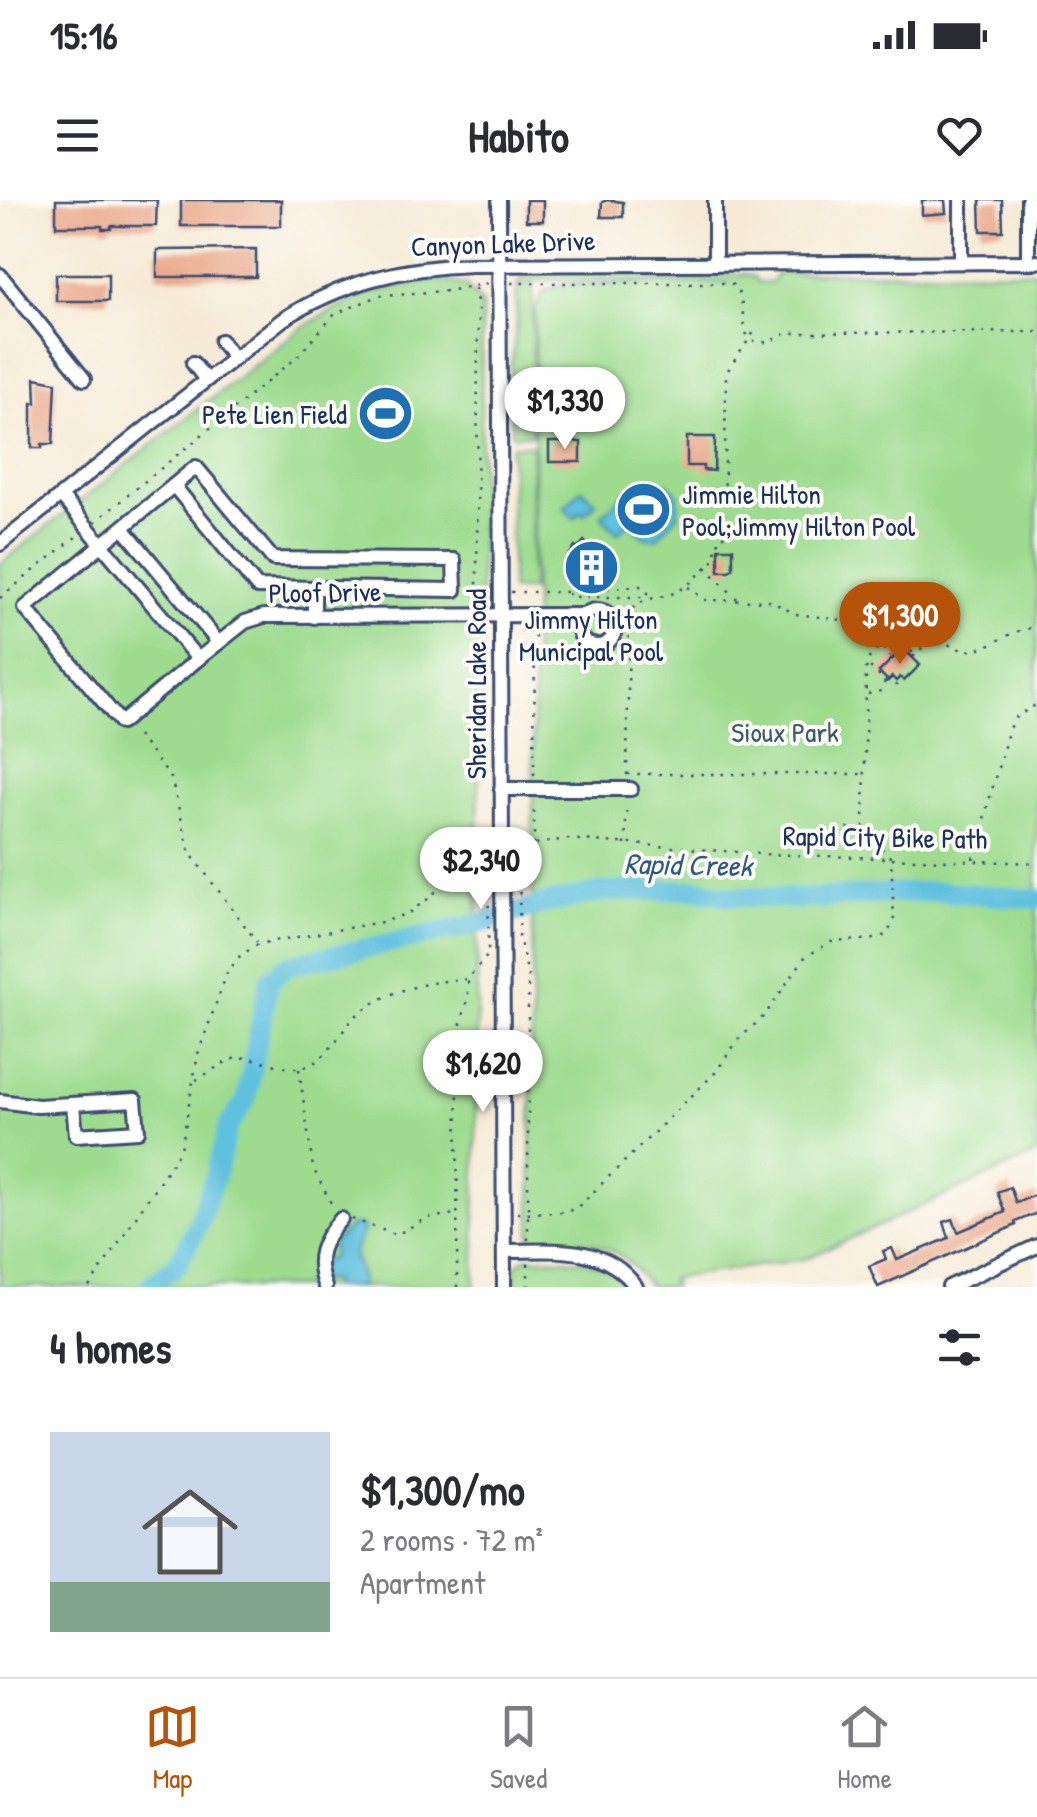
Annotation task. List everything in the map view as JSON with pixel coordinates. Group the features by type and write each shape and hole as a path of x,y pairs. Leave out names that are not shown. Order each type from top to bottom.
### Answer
{"street":[{"name":"Sheridan Lake Road","path":"499,200 501,848 495,882 504,1287"},
{"path":"715,200 715,264"},
{"path":"961,200 961,262"},
{"path":"1028,200 1033,262"},
{"name":"Canyon Lake Drive","path":"0,544 233,357 298,310 350,285 415,269 499,264 1033,262"},
{"path":"0,275 84,379"},
{"path":"221,340 233,357"},
{"path":"193,363 205,380"},
{"path":"102,546 124,528 174,486 196,468 273,559 454,560 455,590 257,587 174,486"},
{"path":"61,496 198,659"},
{"path":"124,528 218,642"},
{"name":"Ploof Drive","path":"102,546 25,608 122,723 218,642 257,618 585,615"},
{"path":"314,588 314,617"},
{"path":"384,617 385,589"},
{"path":"501,789 629,789"},
{"path":"0,1101 22,1106 136,1100 138,1131 76,1136 73,1105"},
{"path":"324,1287 318,1264 325,1240 341,1219"},
{"path":"948,1287 1037,1246"},
{"path":"504,1251 595,1256 617,1266 636,1287"}],"path":[{"path":"0,598 296,358 335,314 382,296 499,283 730,283 742,295 743,326 764,342 789,333 1037,332"},
{"path":"475,286 476,593 568,592 579,581"},
{"path":"568,592 570,597 668,595 687,586 715,558 716,543 724,541 726,373 752,335"},
{"path":"706,567 739,601"},
{"path":"716,578 722,574"},
{"path":"597,597 596,588 640,586 650,597"},
{"path":"687,586 705,600 770,601 796,614 858,622 868,632 886,638 910,630 930,634 966,651 991,644 1015,630 1037,628"},
{"path":"528,1287 528,975 519,938 518,876 520,853 534,846 534,592"},
{"path":"625,845 629,789 628,620 629,612 650,597"},
{"path":"857,608 858,622"},
{"path":"864,830 866,694 872,651 868,632"},
{"path":"895,635 914,656 929,642 930,634"},
{"path":"872,651 882,647 886,638"},
{"path":"882,647 891,656"},
{"path":"868,665 886,682 897,685 902,681"},
{"path":"866,694 881,691 886,682"},
{"path":"972,859 1009,728 1025,710 1037,704"},
{"path":"89,1287 178,1154 198,1054 228,973 240,956 258,944 190,853 171,778 137,736"},
{"path":"627,774 865,774"},
{"path":"516,1214 567,1212 580,1206 715,1073 738,1040 764,1016 805,957 831,942 884,936 892,928 892,858 864,830 844,828"},
{"name":"Rapid City Bike Path","path":"258,944 387,921 410,912 432,896 467,852 480,847 534,846 567,839 625,845 1037,863"},
{"path":"195,1081 240,1058 299,1067 320,1058 356,1017 403,990 421,983 468,978 496,945 495,882"},
{"path":"457,1287 458,1035 468,997 468,978"},
{"path":"299,1067 313,1168 341,1219 351,1218 396,1234 427,1218 457,1214"}],"green space":[{"name":"Sioux Park","path":"1037,271 1037,1154 805,1259 672,1278 672,1287 649,1287 625,1259 598,1245 531,1240 535,309 544,291 563,285 731,282 519,280 531,274 745,274 758,282 771,282 778,273"},
{"path":"436,280 465,285 482,304 475,1287 0,1287 0,564 299,330 364,296"},
{"path":"533,284 532,435 515,435 511,366 517,285"},
{"path":"514,445 532,445 531,590 511,590"},
{"path":"525,1258 594,1264 629,1287 516,1287 516,1266"}],"water":[{"name":"Jimmie Hilton Pool;Jimmy Hilton Pool","path":"667,483 678,494 678,515 656,538 645,537 629,522 618,533 601,516 628,490 644,505"},
{"path":"582,489 596,503 574,518 564,507"},
{"path":"352,1225 362,1226 363,1230 353,1255 361,1287 333,1287 333,1281 318,1280 313,1287 305,1287 315,1267 332,1257 333,1242"}],"building":[{"path":"56,200 157,200 156,226 56,226"},
{"path":"181,200 281,200 281,226 181,226"},
{"path":"526,200 543,200 543,221 526,221"},
{"path":"922,200 945,200 946,213 922,215"},
{"path":"980,200 1002,200 1003,231 981,231"},
{"path":"602,202 623,202 623,217 601,217"},
{"path":"256,249 256,277 157,277 157,250"},
{"path":"56,274 108,274 108,301 56,301"},
{"path":"35,378 56,382 53,444 42,444 42,448 32,448"},
{"path":"687,437 715,437 714,471 687,466"},
{"path":"549,442 581,442 581,462 549,462"},
{"name":"Jimmy Hilton Municipal Pool","path":"584,541 599,555 603,551 617,565 592,590 563,564"},
{"path":"719,548 733,548 733,568 729,571 719,571"},
{"path":"903,648 920,665 904,681 892,677 888,681 879,672"},
{"path":"1010,1187 1016,1203 1037,1194 1037,1213 878,1287 869,1266 886,1259 883,1251 892,1248 897,1260 949,1238 944,1222 953,1219 958,1232 1005,1212 997,1192"}],"waterway":[{"name":"Rapid Creek","path":"148,1287 177,1265 196,1229 228,1127 246,1100 269,981 288,965 479,924 543,904 603,892 699,889 729,896 803,899 936,891 1037,899"}],"place":[{"name":"Pete Lien Field","path":"386,414"},
{"name":"Jimmie Hilton Pool;Jimmy Hilton Pool","path":"643,510"},
{"name":"Jimmy Hilton Municipal Pool","path":"591,568"}]}
